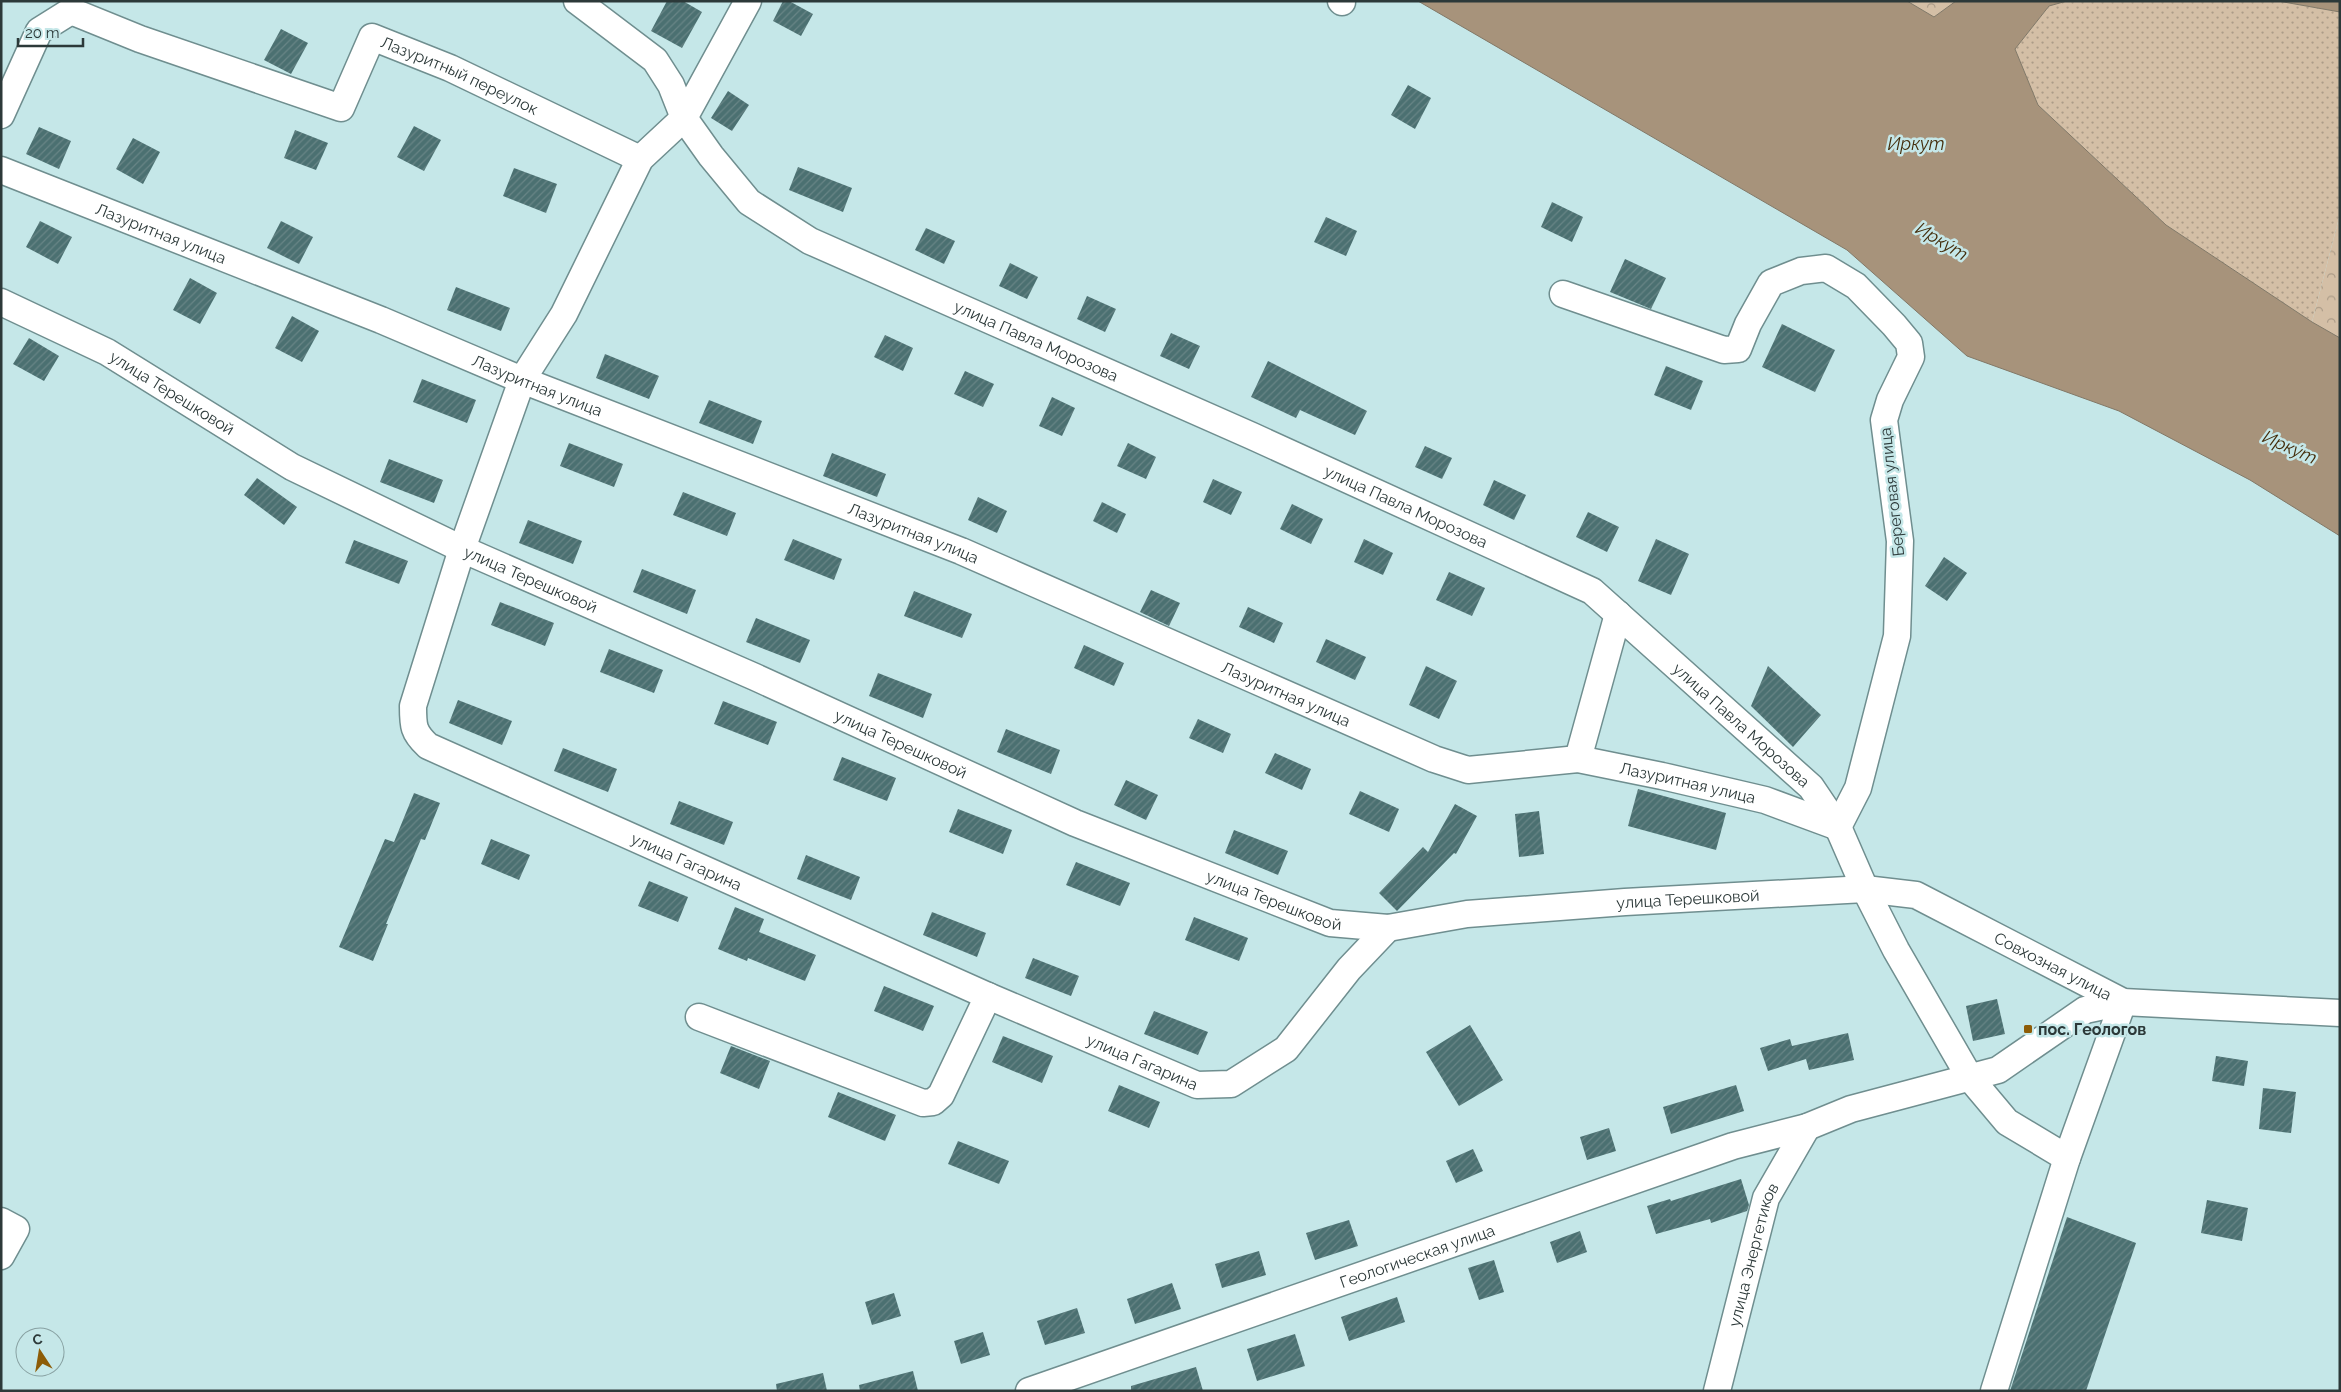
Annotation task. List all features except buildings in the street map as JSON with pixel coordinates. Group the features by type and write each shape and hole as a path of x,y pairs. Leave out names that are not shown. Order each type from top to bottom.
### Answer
{"street":[{"name":"улица Павла Морозова","path":"577,1 655,60 672,85 684,118 711,156 749,202 810,240 1252,436 1592,591 1811,787 1838,827 1865,889 1896,950 1970,1078 2007,1122 2067,1158"},
{"path":"462,549 522,380 564,314 640,159 684,118 748,1"},
{"name":"Лазуритный переулок","path":"1,115 40,31 71,11 140,39 341,108 372,38 450,68 640,159"},
{"name":"Лазуритная улица","path":"1,170 380,320 522,380 961,551 1434,759 1468,770 1578,760 1662,776 1765,800 1838,827"},
{"name":"Береговая улица","path":"1563,294 1724,350 1738,349 1748,324 1771,283 1801,271 1826,268 1856,286 1909,343 1911,358 1890,400 1884,420 1900,541 1897,636 1858,788 1838,827"},
{"name":"улица Терешковой","path":"1,302 106,352 292,466 462,549 746,674 1075,823 1330,923 1388,928 1467,914 1625,902 1865,889"},
{"name":"улица Гагарина","path":"462,549 413,706 413,724 416,735 428,746 988,996 1196,1085 1231,1084 1286,1049 1349,969 1388,928"},
{"path":"1578,760 1618,614"},
{"name":"Совхозная улица","path":"1865,889 1916,895 2122,1002 2340,1013"},
{"path":"699,1017 923,1103 933,1102 941,1095 988,996"},
{"path":"1994,1391 2067,1158 2122,1002"},
{"name":"Геологическая улица","path":"1029,1391 1618,1184 1733,1146 1807,1127 1851,1109 1998,1070 2085,1010 2122,1002"},
{"name":"улица Энергетиков","path":"1717,1391 1766,1198 1807,1127"},
{"path":"1,1221 16,1229 1,1256"}],"green space":[{"path":"1907,1 1956,1 1934,17"},
{"path":"2067,1 2278,1 2340,12 2340,214 2312,322 2166,225 2038,105 2015,49 2049,6"},
{"path":"2340,214 2340,338 2312,322"}],"water":[{"name":"Иркут","path":"1418,1 1907,1 1934,17 1956,1 2067,1 2049,6 2015,49 2038,105 2166,225 2312,322 2340,338 2340,536 2250,480 2119,411 1967,356 1847,250"},
{"path":"2278,1 2340,1 2340,12"}],"place":[{"name":"пос. Геологов","path":"2028,1029"}],"water label":[{"name":"Ирку́т","path":"1942,241"},
{"name":"Ирку́т","path":"2290,447"}]}
